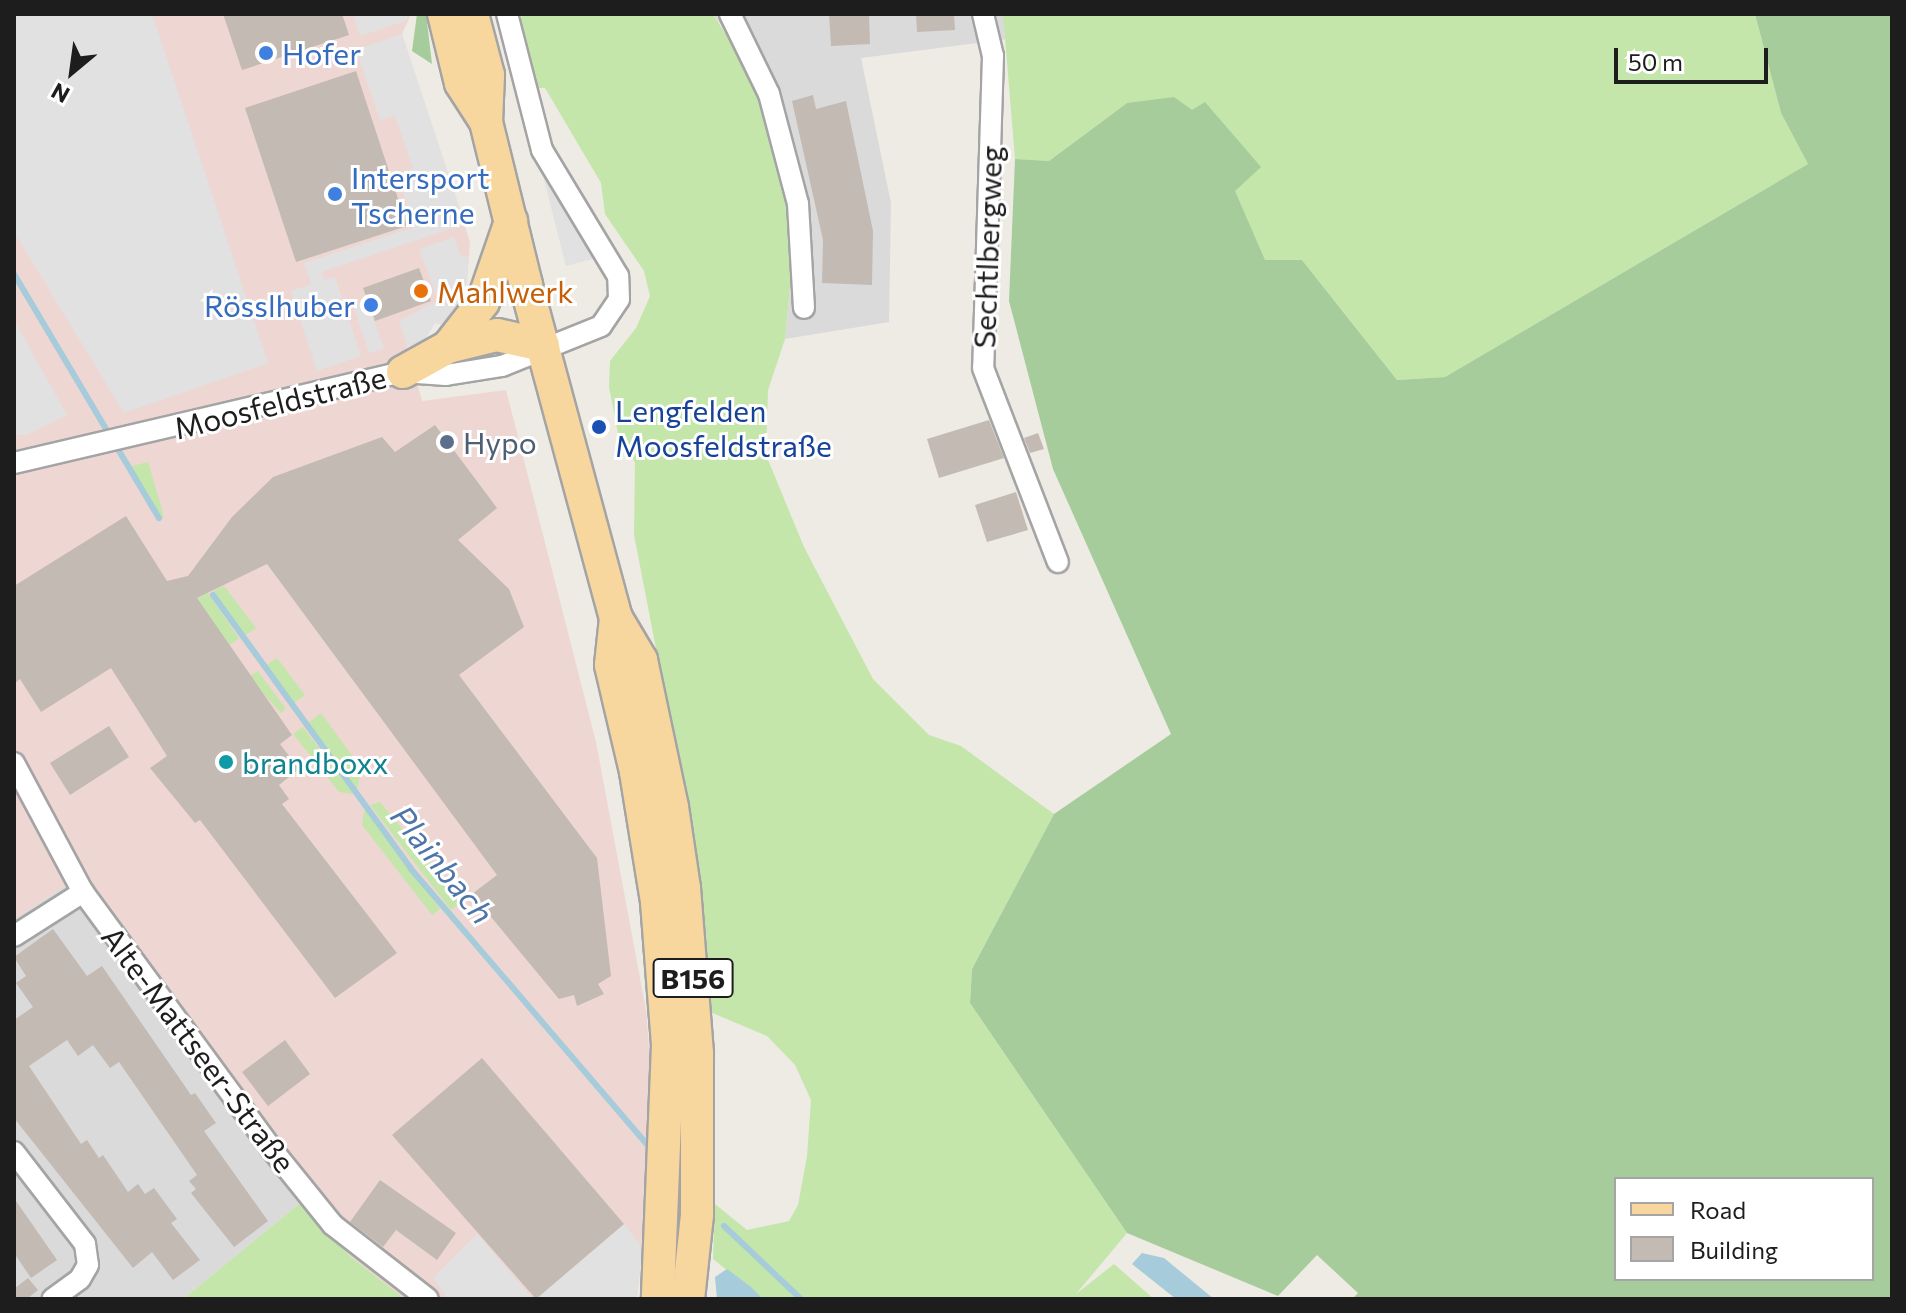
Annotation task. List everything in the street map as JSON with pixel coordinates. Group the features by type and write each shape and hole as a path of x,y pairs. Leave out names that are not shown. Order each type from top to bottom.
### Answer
{"main road":[{"name":"B156","path":"444,14 461,83 486,122"},
{"name":"B156","path":"472,14 488,75 486,122 543,345 616,618 641,660 686,903 698,1143 688,1299"},
{"path":"448,347 483,302 511,221"},
{"path":"403,372 448,347 497,335 543,345"},
{"name":"B156","path":"616,618 611,665 636,772 657,902 668,1045 658,1299"}],"street":[{"name":"Moosfeldstraße","path":"14,463 86,450 403,372 446,375 502,366 543,345 601,326 619,299 618,276 542,150 507,14"},
{"path":"730,14 769,94 798,204 804,308"},
{"name":"Sechtlbergweg","path":"983,14 993,56 983,368 1058,562"},
{"name":"Alte-Mattseer-Straße","path":"14,763 83,892 270,1147 333,1225 428,1299"},
{"path":"14,936 83,892"},
{"path":"14,1152 85,1244 88,1265 80,1279 52,1299"}],"shaded area":[{"path":"14,14 411,14 402,34 470,242 467,282 457,308 443,325 435,323 425,339 407,347 422,401 506,390 596,742 646,1010 655,1123 637,1299 405,1299 351,1257 299,1204 65,886 14,919"},
{"path":"14,14 152,14 268,363 124,413 14,232"},
{"path":"353,14 406,14 408,20 360,36"},
{"path":"713,14 1003,14 1008,39 861,58 891,203 889,322 785,339 793,255 736,44"},
{"path":"402,34 465,224 322,272 324,280 335,277 361,356 317,371 291,291 311,284 304,263 414,227 397,174 413,168 395,116 380,120 356,50"},
{"path":"540,164 601,257 566,266"},
{"path":"454,237 461,256 468,256 467,282 457,308 443,325 435,323 425,339 407,346 399,321 438,300 419,249"},
{"path":"367,300 384,349 369,353 353,305"},
{"path":"14,320 67,415 27,435 14,435"},
{"path":"65,886 299,1204 183,1299 14,1299 14,919"},
{"path":"624,1224 642,1247 637,1299 536,1299"},
{"path":"477,1234 533,1299 448,1299 433,1278"}],"green space":[{"path":"417,14 426,14 432,64 412,51"},
{"path":"523,14 713,14 759,87 785,176 793,255 785,339 768,390 766,455 804,547 873,679 929,735 961,746 1054,814 972,969 970,1003 1127,1233 1076,1294 1114,1264 1154,1299 763,1299 713,1259 715,1204 747,1230 789,1221 798,1205 807,1156 811,1100 795,1065 767,1036 710,1012 671,726 634,535 635,462 620,444 609,387 610,361 636,328 650,296 644,271 605,214 601,183 545,88 533,88 518,25"},
{"path":"1003,14 1755,14 1781,113 1808,164 1445,377 1397,380 1302,260 1265,261 1192,110 1127,103 1049,161 1015,159"},
{"path":"1755,14 1892,14 1892,1299 1352,1299 1358,1293 1317,1255 1278,1296 1127,1233 970,1003 972,969 1054,814 1171,734 1053,469 1009,301 1015,159 1049,161 1127,103 1174,97 1192,110 1205,102 1261,167 1235,191 1265,260 1302,260 1397,380 1445,377 1808,164 1781,113"},
{"path":"148,462 163,513 163,519 128,467"},
{"path":"224,586 256,628 244,636 213,591"},
{"path":"208,593 239,638 229,646 197,599"},
{"path":"277,658 305,695 291,705 265,666"},
{"path":"258,671 286,709 281,713 248,677"},
{"path":"321,713 361,768 357,791 308,723"},
{"path":"303,727 352,794 339,792 293,734"},
{"path":"380,802 457,896 457,905 451,910 370,805"},
{"path":"365,808 440,909 432,915 362,825"},
{"path":"299,1204 351,1257 405,1299 183,1299"}],"water":[{"path":"1142,1253 1164,1258 1214,1299 1176,1299 1132,1264"},
{"path":"727,1269 763,1299 717,1299 715,1277"}],"building":[{"name":"Hofer","path":"223,14 342,14 349,35 242,70"},
{"path":"829,14 869,14 870,44 831,46"},
{"path":"916,14 954,14 955,30 917,32"},
{"name":"Intersport Tscherne","path":"356,71 407,226 296,262 245,108"},
{"path":"813,95 816,109 846,101 873,231 872,285 822,283 823,240 792,101"},
{"path":"419,268 431,301 375,321 363,288"},
{"path":"989,420 1004,458 939,478 927,439"},
{"path":"435,425 497,508 458,540 509,589 524,627 459,675 597,858 611,976 598,984 604,994 577,1006 574,995 559,999 472,894 497,875 267,564 197,598 292,735 280,744 299,769 279,785 289,799 282,804 397,953 335,998 200,820 195,823 150,768 167,756 111,668 41,712 20,679 14,684 14,586 126,516 167,581 188,576 232,517 273,477 382,437 395,452"},
{"path":"1038,433 1044,449 1030,453 1024,438"},
{"path":"1016,492 1028,530 987,542 975,505"},
{"path":"109,726 129,757 70,795 50,763"},
{"path":"53,929 87,976 102,966 191,1095 195,1093 216,1123 204,1131 268,1221 234,1247 191,1193 196,1189 189,1181 197,1175 119,1062 110,1068 93,1045 78,1056 67,1040 29,1066 81,1144 87,1140 99,1158 103,1155 128,1192 138,1184 145,1194 154,1188 177,1219 171,1223 200,1260 173,1280 152,1252 133,1268 14,1118 14,1020 33,1007 16,983 26,976 14,957"},
{"path":"285,1040 310,1074 268,1106 242,1072"},
{"path":"482,1058 624,1224 536,1299 392,1135"},
{"path":"380,1180 456,1233 437,1260 396,1230 383,1247 350,1222"},
{"path":"14,1198 57,1260 31,1278 14,1253"},
{"path":"28,1278 38,1290 27,1299 14,1299 14,1289"}],"waterway":[{"name":"Plainbach","path":"14,274 159,518"},
{"name":"Plainbach","path":"213,595 411,869 652,1150"},
{"name":"Plainbach","path":"724,1226 801,1299"}],"place":[{"name":"Hofer","path":"266,53"},
{"name":"Intersport Tscherne","path":"335,194"},
{"name":"Mahlwerk","path":"421,291"},
{"name":"Rösslhuber","path":"371,305"},
{"name":"Lengfelden Moosfeldstraße","path":"599,427"},
{"name":"Hypo","path":"447,442"},
{"name":"brandboxx","path":"226,762"}]}
